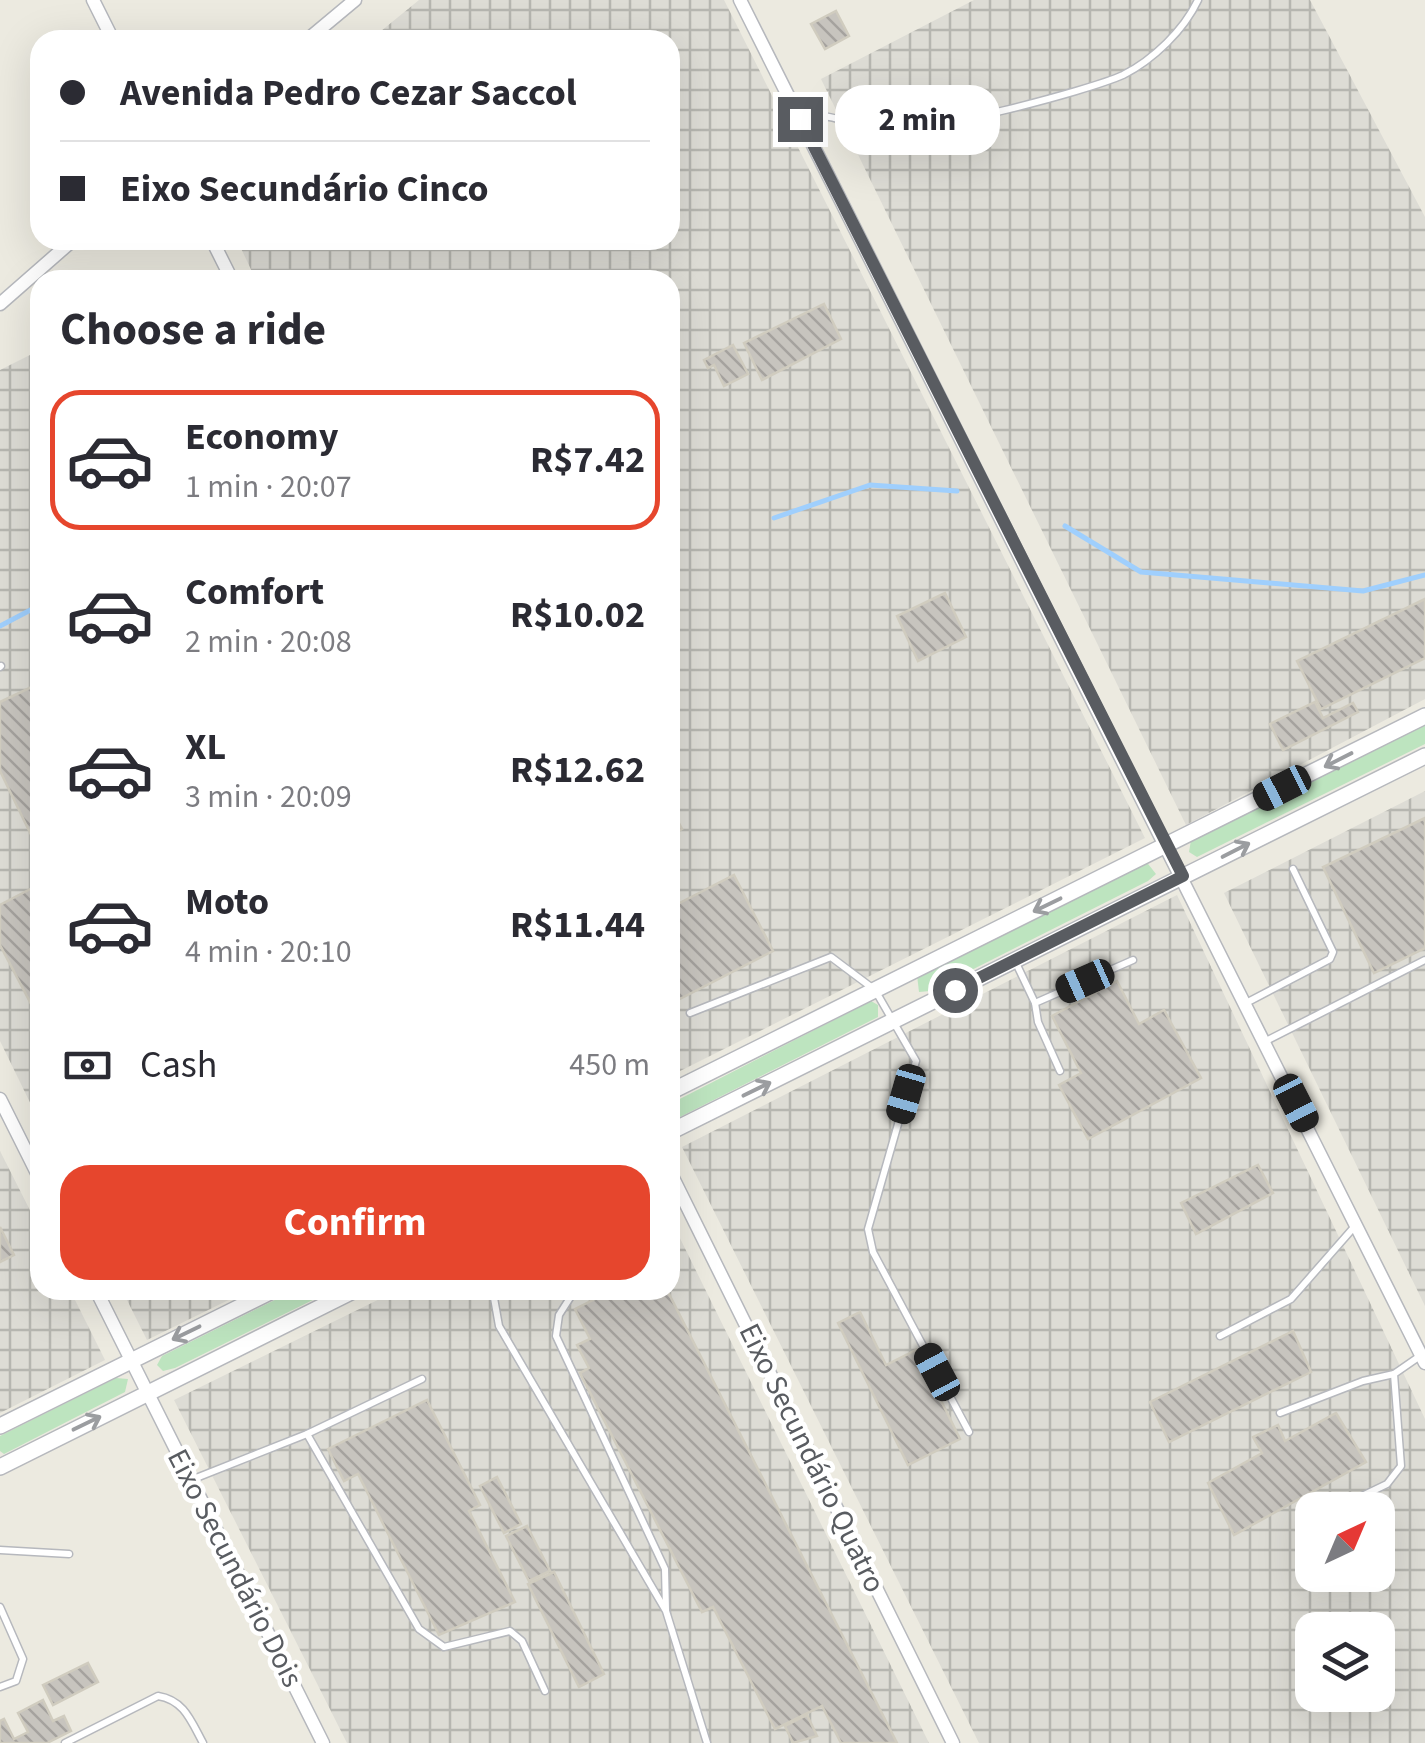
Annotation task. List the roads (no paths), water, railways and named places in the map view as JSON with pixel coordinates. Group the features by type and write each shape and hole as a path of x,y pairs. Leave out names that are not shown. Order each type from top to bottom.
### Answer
{"street":[{"path":"93,0 108,30"},
{"path":"319,30 355,0"},
{"path":"740,0 1423,1360"},
{"path":"39,270 62,250"},
{"path":"0,304 30,278"},
{"path":"680,1087 1425,716"},
{"path":"680,1127 1425,756"},
{"path":"0,1100 30,1159"},
{"name":"Eixo Secundário Quatro","path":"680,1194 954,1743"},
{"name":"Eixo Secundário Dois","path":"101,1300 321,1740"},
{"path":"0,1426 254,1300"},
{"path":"0,1467 334,1300"}],"lane":[{"path":"800,119 821,114 885,132 1067,94 1125,74 1167,43 1198,0"},
{"path":"1246,1003 1330,959 1333,952 1293,869"},
{"path":"690,1013 831,957 875,990 895,1020 916,1061 868,1229 873,1252 969,1432"},
{"path":"1015,960 1060,1070"},
{"path":"1035,1003 1133,960"},
{"path":"1265,1042 1425,960"},
{"path":"1220,1336 1291,1299 1356,1225"},
{"path":"494,1300 500,1326 666,1611 707,1743"},
{"path":"569,1300 559,1315 556,1336 666,1569 666,1611"},
{"path":"1280,1413 1363,1381 1394,1374 1423,1360"},
{"path":"1371,1492 1387,1484 1400,1466 1394,1374"},
{"path":"191,1480 307,1434 422,1380"},
{"path":"307,1434 420,1629 444,1647 510,1632 522,1641 546,1691"},
{"path":"0,1550 70,1554"},
{"path":"0,1607 22,1658 16,1681 0,1687"},
{"path":"65,1743 158,1696 172,1698 182,1706 203,1743"},
{"path":"305,1743 321,1740"}],"waterway":[{"path":"774,518 870,485 957,491"},
{"path":"1065,526 1141,572 1363,591 1425,575"},
{"path":"0,626 30,610"}]}
